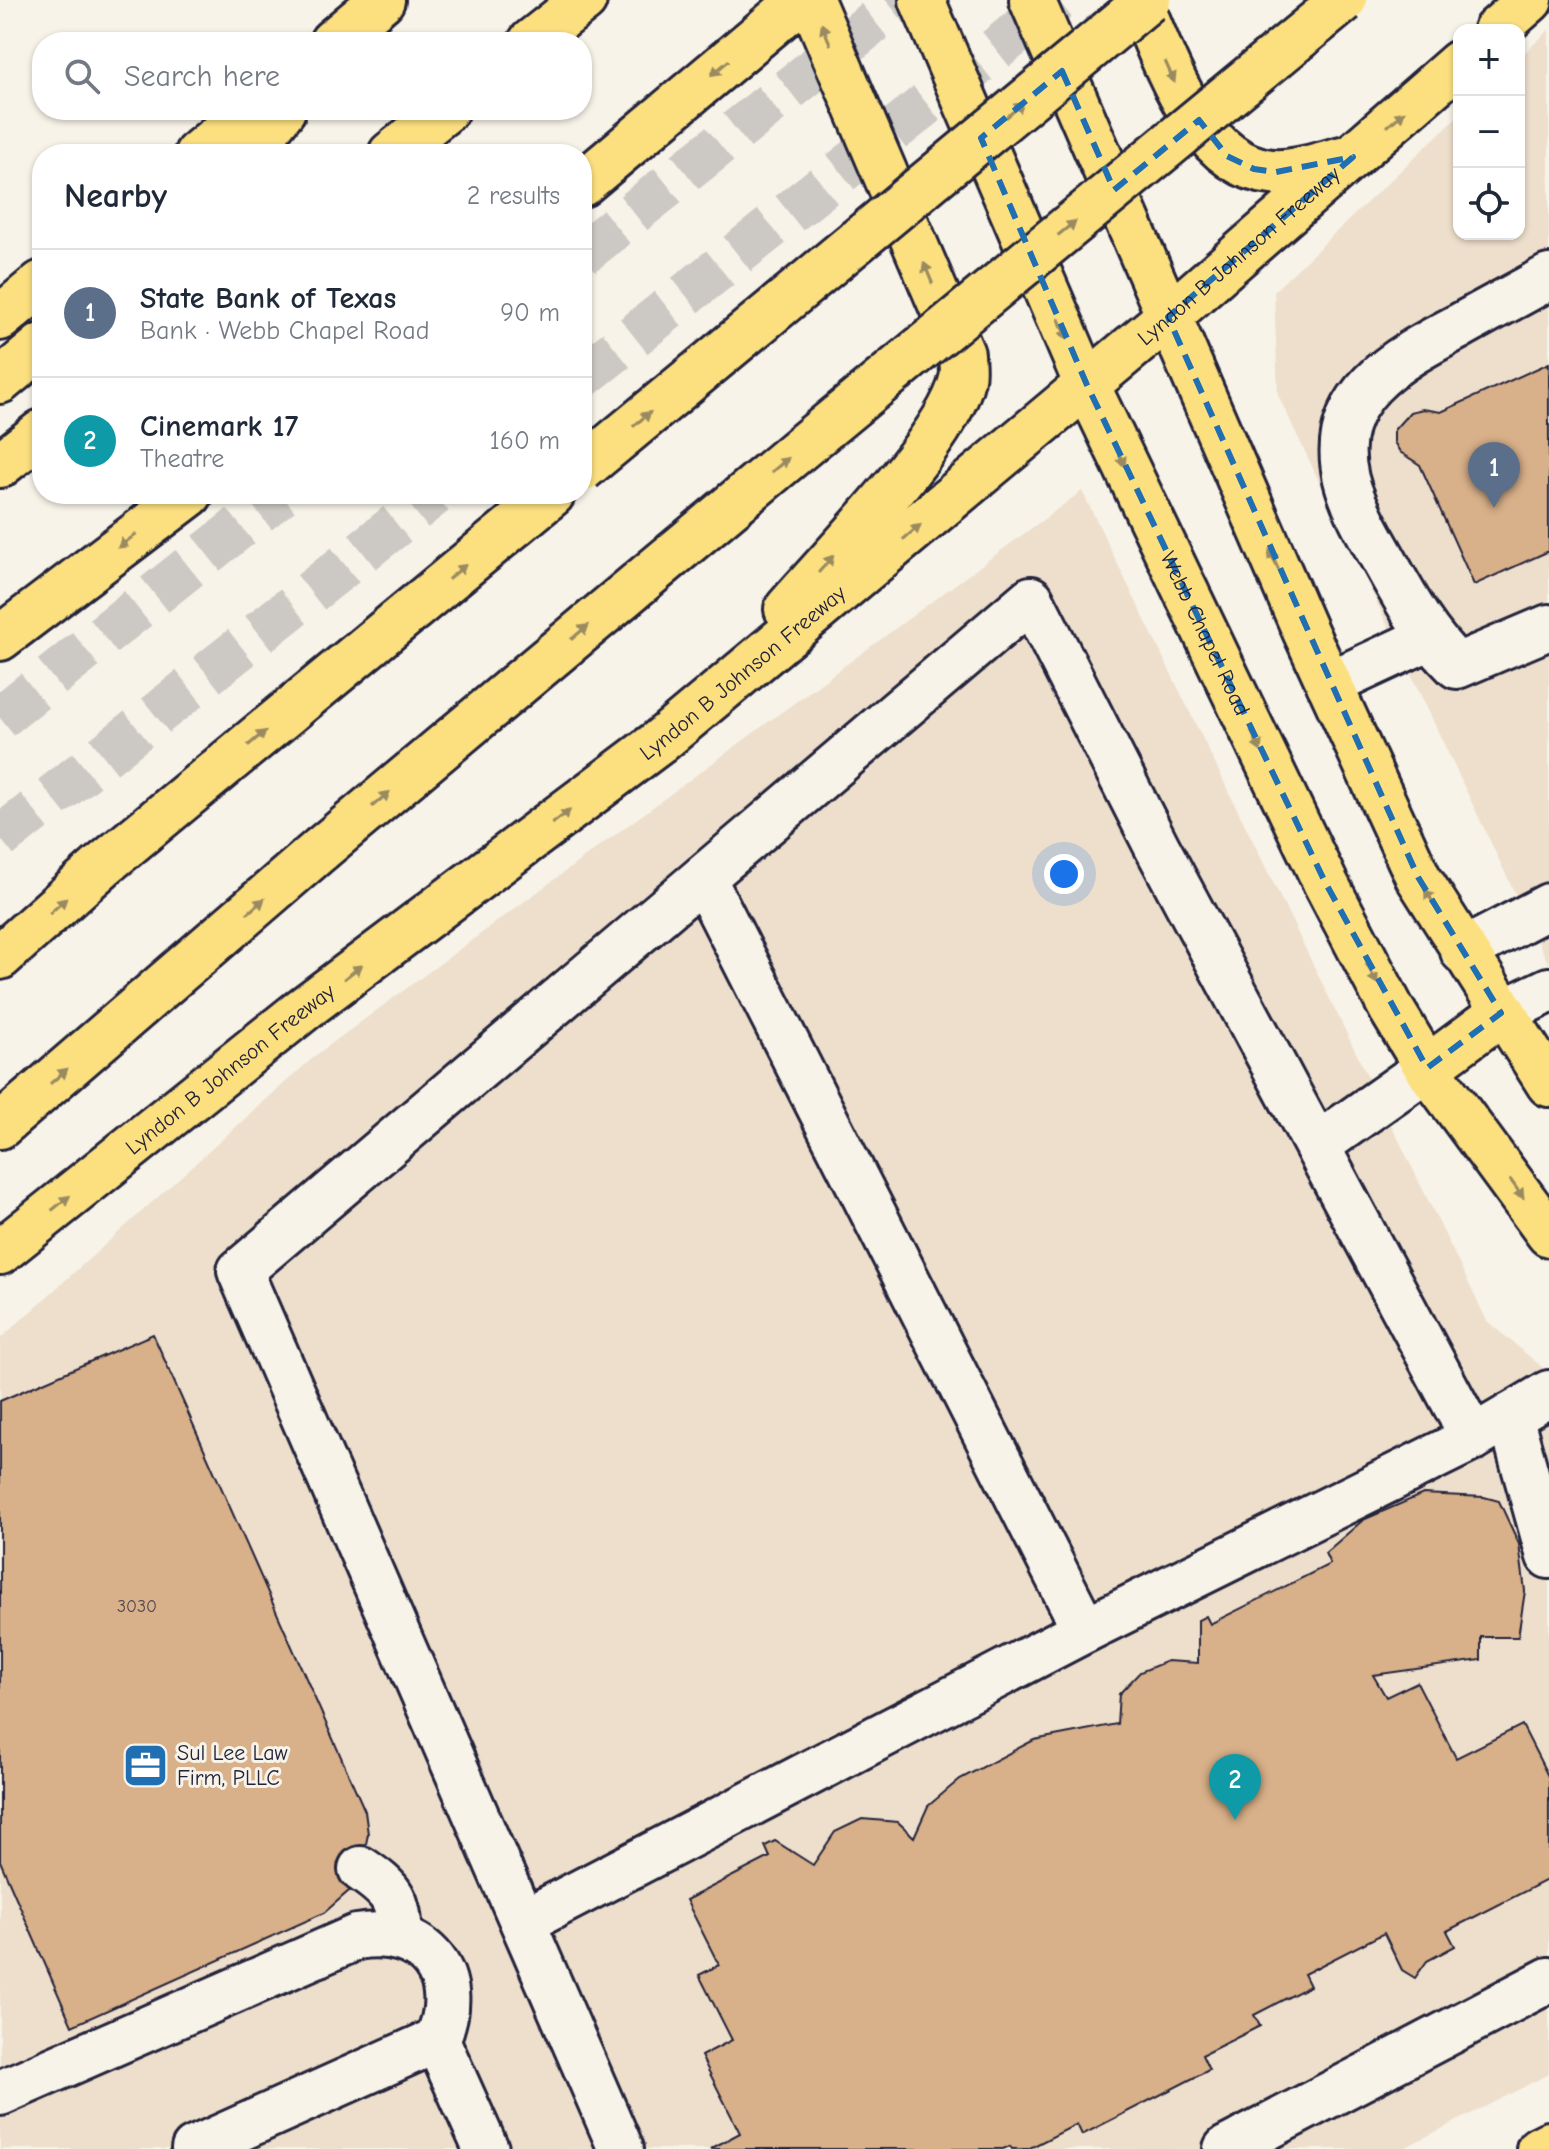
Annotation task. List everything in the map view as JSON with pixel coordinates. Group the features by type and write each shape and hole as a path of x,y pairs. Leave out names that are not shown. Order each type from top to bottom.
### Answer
{"main road":[{"path":"345,32 382,0"},
{"path":"544,32 584,0"},
{"path":"592,176 801,0"},
{"path":"702,707 920,455 952,405 962,378 962,354 811,0"},
{"name":"Webb Chapel Road","path":"922,0 1087,385 1325,882 1392,1010 1427,1068 1549,1234"},
{"path":"1032,0 1329,684 1418,877 1501,1013 1549,1084"},
{"path":"1139,0 1182,100 1227,156 1254,169 1276,172 1353,157"},
{"path":"592,461 1148,0"},
{"path":"0,1126 321,849 1344,0"},
{"path":"1503,24 1530,0"},
{"name":"Lyndon B Johnson Freeway","path":"0,1252 305,1008 702,707 1168,317 1453,68"},
{"path":"209,144 238,120"},
{"path":"256,144 275,120"},
{"path":"404,144 434,120"},
{"path":"0,318 32,291"},
{"path":"0,381 32,354"},
{"path":"0,465 32,440"},
{"path":"0,638 177,504"},
{"path":"0,957 103,865 540,504"},
{"path":"1427,1068 1501,1013"},
{"path":"1539,2149 1549,2144"}],"lane":[{"path":"1549,277 1407,354 1374,379 1353,407 1344,441 1346,478 1360,517 1428,638 1457,666 1549,627"},
{"path":"621,2149 240,1271 1031,599 1157,847 1473,1438"},
{"path":"1329,684 1428,638"},
{"path":"703,878 1085,1630"},
{"path":"1463,951 1549,906"},
{"path":"1501,1013 1549,990"},
{"path":"1318,1145 1427,1068"},
{"path":"523,1922 1085,1630 1473,1438 1549,1393"},
{"path":"1510,1416 1549,1556"},
{"path":"361,1869 385,1886 399,1906 400,1936"},
{"path":"0,2093 160,2006 254,1964 378,1933 400,1936 434,1960 444,1979 448,1999 446,2021 437,2040 194,2149"},
{"path":"1226,2149 1549,1980"},
{"path":"437,2040 486,2149"}],"highlighted area":[{"path":"1062,71 1114,190 1199,120 1227,156 1254,169 1276,172 1353,157 1168,317 1418,877 1501,1013 1427,1068 1325,882 1087,385 981,138"}],"shaded area":[{"path":"1549,30 1549,965 1278,395 1274,291 1453,121 1453,240 1525,240 1525,52"},
{"path":"1082,491 1487,1321 1549,1373 1549,2074 1402,2149 0,2149 0,1339 316,1055"}],"building":[{"path":"1549,363 1549,551 1474,585 1420,465 1400,452 1394,442 1394,430 1410,412 1423,409 1441,412"},
{"path":"153,1334 365,1811 368,1834 361,1869 350,1890 324,1913 72,2026 0,1861 0,1401"},
{"path":"1423,1494 1484,1497 1499,1501 1519,1544 1525,1591 1518,1637 1481,1637 1481,1660 1373,1675 1386,1697 1417,1682 1456,1758 1522,1725 1549,1778 1549,1879 1447,1931 1455,1946 1427,1961 1415,1978 1402,1970 1384,1933 1304,1974 1310,1986 1254,2015 1260,2026 1202,2055 1209,2070 1082,2135 1077,2124 1028,2149 1012,2149 1010,2146 1003,2149 710,2149 740,2133 701,2056 732,2040 699,1975 719,1965 686,1900 770,1857 765,1846 775,1841 813,1865 835,1832 862,1819 898,1822 914,1837 928,1806 960,1779 1034,1740 1117,1724 1119,1694 1140,1672 1167,1661 1198,1663 1198,1620 1206,1616 1210,1624 1330,1564 1325,1553 1363,1520"}],"tunnel":[{"path":"592,246 901,0"},
{"path":"592,369 1058,0"},
{"path":"0,718 268,504"},
{"path":"0,838 422,504"}],"place":[{"name":"State Bank of Texas","path":"1494,508"},
{"name":"Sul Lee Law Firm, PLLC","path":"146,1765"},
{"name":"Cinemark 17","path":"1235,1820"}]}
